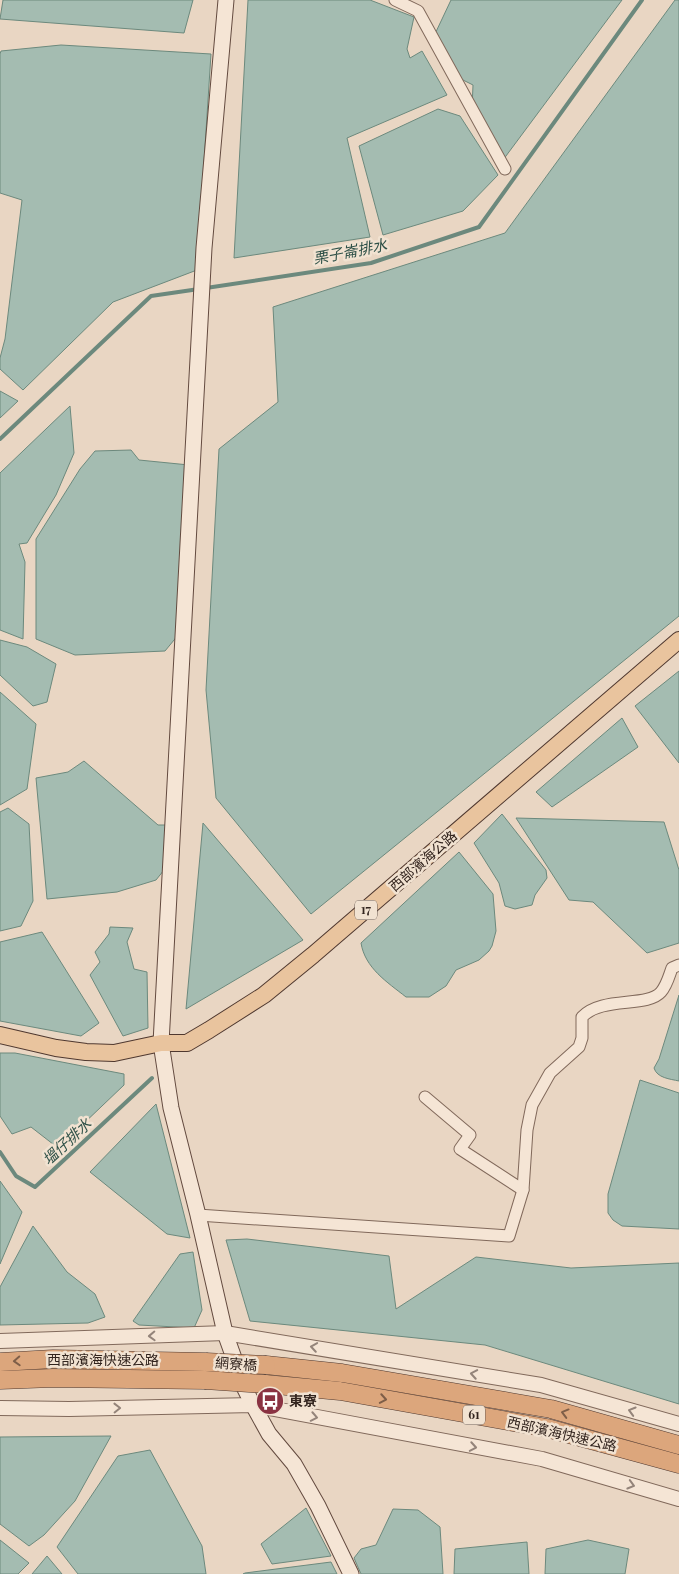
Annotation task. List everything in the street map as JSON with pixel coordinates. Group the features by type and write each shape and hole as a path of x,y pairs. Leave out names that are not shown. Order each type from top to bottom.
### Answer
{"highway":[{"name":"西部濱海快速公路","path":"0,1362 53,1359 206,1362"},
{"name":"網寮橋","path":"206,1362 266,1366"},
{"name":"西部濱海快速公路","path":"266,1366 342,1373 551,1409 679,1445"},
{"name":"西部濱海快速公路","path":"0,1380 53,1378 205,1380"},
{"name":"網寮橋","path":"205,1380 265,1384"},
{"name":"西部濱海快速公路","path":"265,1384 340,1391 547,1428 679,1464"}],"main road":[{"path":"226,0 204,248 161,1043 171,1108 225,1333 245,1388 269,1434 294,1464 318,1506 351,1574"},
{"name":"西部濱海公路","path":"0,1035 56,1048 114,1053 161,1043 186,1043 209,1030 264,995 313,955 679,640"}],"street":[{"path":"395,0 418,10 505,169"},
{"path":"198,1216 509,1236 523,1190 527,1130 532,1105 550,1073 579,1047 582,1038 582,1017 588,1010 617,1003 649,1000 660,994 672,968 679,965"},
{"path":"425,1097 470,1135 460,1149 523,1190"},
{"path":"0,1341 225,1333 542,1385 679,1424"},
{"path":"0,1408 68,1409 254,1405 542,1459 679,1499"}],"shaded area":[{"path":"3,0 193,0 184,33 0,19"},
{"path":"248,0 370,0 414,17 407,49 410,58 422,51 447,95 347,138 370,237 234,258"},
{"path":"451,0 622,0 503,160 472,109 473,85 455,76 434,36"},
{"path":"675,0 679,0 679,616 311,914 216,798 206,690 219,449 278,402 273,307 505,233"},
{"path":"61,45 211,54 197,270 113,302 23,390 0,369 22,200 0,193 0,54 1,51"},
{"path":"438,109 460,116 498,175 463,211 383,235 359,146"},
{"path":"0,391 18,401 0,418"},
{"path":"70,406 74,453 56,495 27,543 19,544 25,562 23,639 0,630 0,473"},
{"path":"131,450 139,460 189,465 179,634 165,651 75,655 36,639 36,539 80,469 95,451"},
{"path":"0,640 27,647 56,664 47,702 33,706 0,675"},
{"path":"679,671 679,763 635,706"},
{"path":"0,692 36,724 27,789 0,805"},
{"path":"622,718 638,747 552,807 536,792"},
{"path":"84,761 158,825 167,825 164,870 156,880 117,892 47,899 36,778 68,772"},
{"path":"8,808 29,824 33,901 21,926 0,931 0,812"},
{"path":"502,814 546,870 547,878 535,895 532,905 515,909 505,906 499,883 474,843"},
{"path":"516,818 664,822 679,870 679,943 647,953 593,902 569,900"},
{"path":"203,823 303,940 186,1009"},
{"path":"459,852 493,894 496,931 492,946 479,960 456,970 446,986 429,997 406,997 384,980 372,967 363,952 361,943"},
{"path":"110,927 133,928 127,942 134,969 147,972 148,1028 123,1036 90,975 100,962 95,952 109,934"},
{"path":"42,932 99,1023 81,1036 0,1021 0,942"},
{"path":"679,995 679,1081 661,1076 654,1068 659,1059"},
{"path":"0,1053 15,1053 124,1074 124,1085 58,1148 31,1127 12,1134 0,1116"},
{"path":"640,1080 679,1093 679,1229 622,1226 613,1220 608,1213 608,1194"},
{"path":"156,1104 190,1238 167,1234 90,1172"},
{"path":"0,1181 22,1212 0,1264"},
{"path":"33,1226 67,1272 95,1294 105,1317 88,1323 0,1325 0,1287"},
{"path":"247,1239 389,1256 396,1309 476,1257 571,1268 679,1263 679,1404 485,1345 250,1321 226,1240"},
{"path":"193,1252 202,1310 194,1328 139,1325 133,1321 180,1254"},
{"path":"111,1436 75,1501 44,1535 29,1546 0,1524 0,1437"},
{"path":"150,1450 202,1546 206,1574 78,1574 57,1547 118,1456"},
{"path":"306,1508 331,1556 272,1564 261,1544"},
{"path":"393,1509 418,1510 440,1527 443,1574 361,1574 354,1558 361,1549 376,1545"},
{"path":"0,1540 29,1563 18,1574 0,1574"},
{"path":"588,1540 629,1549 625,1574 545,1574 546,1549"},
{"path":"527,1542 529,1574 454,1574 455,1549"},
{"path":"47,1556 62,1574 32,1574"},
{"path":"331,1562 337,1574 243,1574 245,1573"}],"waterway":[{"name":"栗子崙排水","path":"206,288 371,263 479,227 642,0"},
{"name":"栗子崙排水","path":"0,439 151,296 199,289"},
{"name":"塭仔排水","path":"0,1152 16,1176 35,1187 152,1078"}],"place":[{"name":"東寮","path":"270,1401"}]}
